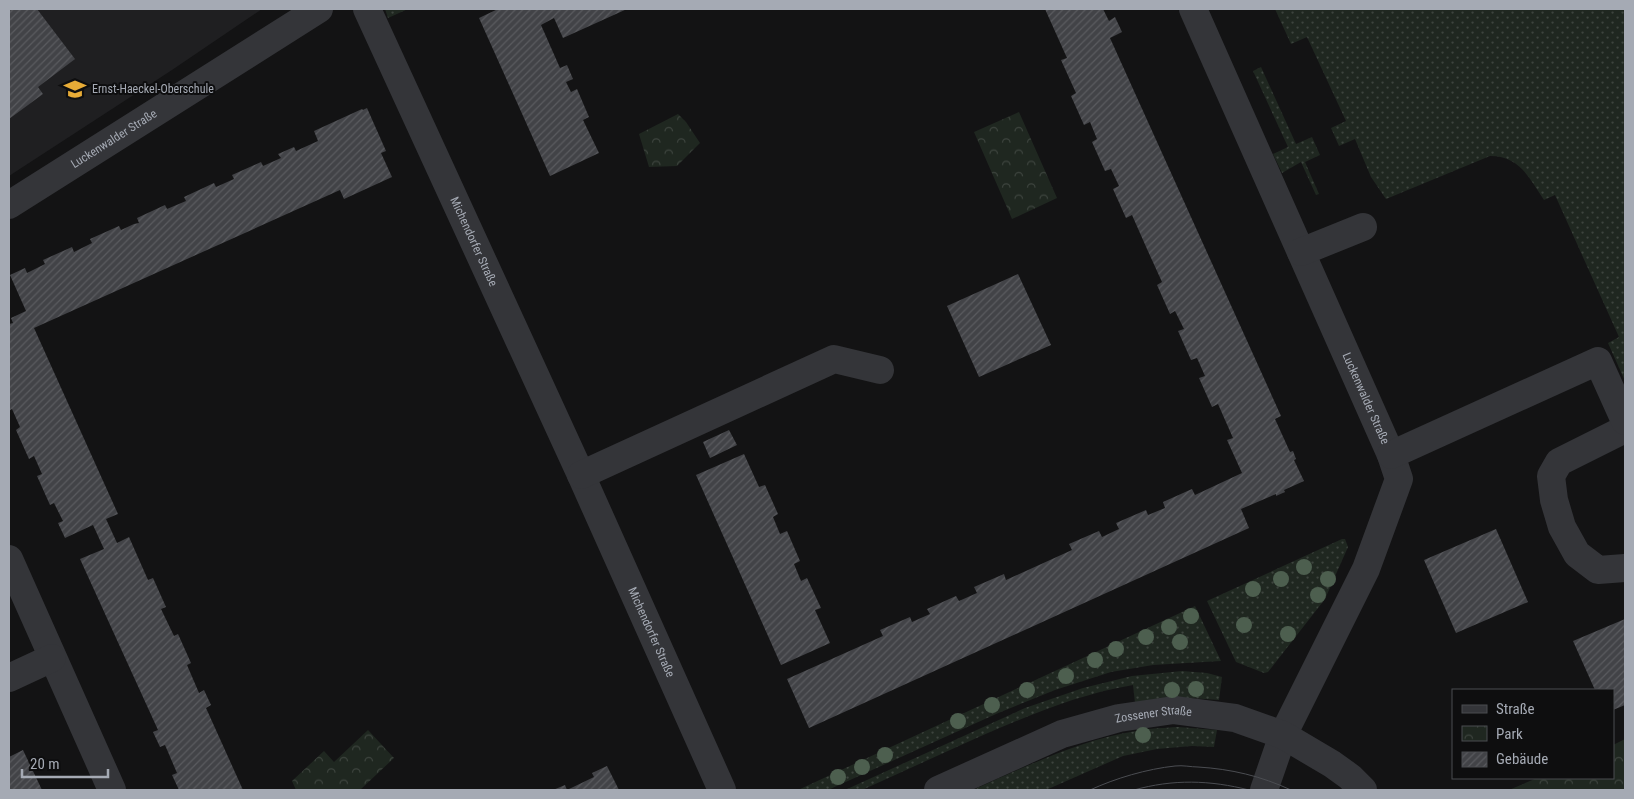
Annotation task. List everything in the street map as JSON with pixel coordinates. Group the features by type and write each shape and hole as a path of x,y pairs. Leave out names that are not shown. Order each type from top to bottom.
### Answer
{"street":[{"name":"Luckenwalder Straße","path":"9,205 319,9"},
{"name":"Michendorfer Straße","path":"367,9 581,475 722,790"},
{"name":"Luckenwalder Straße","path":"1193,9 1392,455 1399,479 1366,569 1283,735 1264,790"},
{"path":"1301,252 1363,227"},
{"path":"581,475 834,359 880,370"},
{"path":"1392,455 1598,361 1625,421"},
{"path":"1625,429 1559,462 1551,476 1554,500 1562,527 1576,554 1598,570 1625,568"},
{"path":"9,559 112,790"},
{"path":"9,678 52,658"},
{"name":"Zossener Straße","path":"938,790 1062,734 1119,718 1174,710 1235,718 1283,735 1332,764 1350,777 1363,790"}],"shaded area":[{"name":"Ernst-Haeckel-Oberschule","path":"9,9 262,9 9,176"}],"green space":[{"path":"385,9 408,9 388,18"},
{"path":"1275,9 1625,9 1625,381 1608,343 1619,337 1555,195 1544,200 1528,176 1516,164 1500,157 1490,156 1386,199 1371,177 1355,139 1339,146 1331,128 1346,121 1307,37 1291,44"},
{"path":"1261,67 1296,144 1312,137 1320,155 1305,162 1319,194 1316,195 1301,162 1282,173 1273,154 1288,147 1253,71"},
{"path":"1019,112 1057,198 1012,219 974,132"},
{"path":"678,114 686,122 700,143 677,166 649,167 639,134"},
{"path":"1345,539 1348,547 1325,599 1268,672 1264,673 1236,662 1207,601"},
{"path":"1195,606 1221,661 1153,665 1111,672 1055,690 996,714 828,790 798,790"},
{"path":"1182,671 1207,673 1222,677 1219,700 1190,698 1135,703 1133,685 1113,689 1055,706 1018,720 862,790 845,790 1025,708 1083,688 1132,676"},
{"path":"1178,727 1217,730 1214,747 1192,746 1157,749 1123,756 1046,790 973,790 1053,755 1094,741 1141,730"},
{"path":"368,730 394,758 360,790 296,790 292,781 324,751 334,762"},
{"path":"1625,739 1625,790 1509,790 1535,779 1614,779 1614,744"}],"building":[{"path":"9,9 37,9 75,59 38,87 43,94 9,119"},
{"path":"498,9 627,9 563,38 554,18 541,25 560,68 567,65 573,79 566,82 571,92 577,89 589,117 583,120 599,153 550,176 479,18"},
{"path":"1045,9 1103,9 1109,21 1115,17 1122,32 1110,38 1281,416 1275,419 1290,452 1293,451 1296,459 1294,460 1304,481 1284,490 1285,492 1276,496 1276,494 1241,509 1249,528 809,728 787,679 883,636 880,630 910,617 912,622 930,614 927,609 956,596 959,601 977,593 974,587 1004,574 1006,580 1072,550 1069,544 1099,531 1102,537 1119,529 1116,523 1146,510 1148,515 1165,508 1163,502 1192,489 1195,495 1242,473 1227,440 1233,438 1218,404 1212,407 1199,378 1205,376 1197,358 1191,360 1178,331 1184,329 1175,311 1170,314 1157,285 1162,282 1132,215 1126,218 1113,189 1119,186 1111,169 1105,171 1092,142 1097,139 1090,122 1084,125 1071,96 1076,93 1061,60 1067,58"},
{"path":"367,108 386,151 381,153 392,177 344,199 340,190 34,328 118,514 106,519 117,543 129,537 148,580 153,578 166,607 161,609 174,636 178,634 191,663 187,665 199,693 204,690 211,705 206,708 243,790 179,790 172,775 177,773 165,745 160,747 153,732 158,730 80,559 104,549 93,525 65,538 58,523 63,521 54,503 50,505 37,476 42,474 34,456 29,459 16,430 20,427 12,409 9,411 9,324 13,323 11,318 26,311 10,275 25,268 27,273 45,264 43,260 72,247 74,252 92,243 90,239 119,226 121,230 139,223 137,218 165,205 167,209 186,201 184,197 214,183 216,187 234,179 232,175 261,162 263,166 281,158 278,154 294,147 296,151 318,141 314,131"},
{"path":"1018,274 1051,345 979,377 947,306"},
{"path":"729,430 737,445 710,458 703,442"},
{"path":"744,454 759,487 765,485 778,514 773,517 780,534 787,531 800,561 794,564 801,581 807,578 821,608 815,610 830,643 781,665 696,475"},
{"path":"1496,529 1528,602 1456,633 1424,560"},
{"path":"1625,619 1625,705 1614,710 1614,689 1595,689 1573,641"},
{"path":"23,750 42,790 9,790 9,757"},
{"path":"607,766 619,790 567,790 594,777 592,773"},
{"path":"565,785 567,790 553,790"}],"tram line":[{"path":"1090,790 1132,775 1175,766 1222,769 1246,774 1291,790"},
{"path":"1134,790 1163,784 1192,782 1220,784 1249,790"}],"place":[{"name":"Ernst-Haeckel-Oberschule","path":"75,89"}]}
